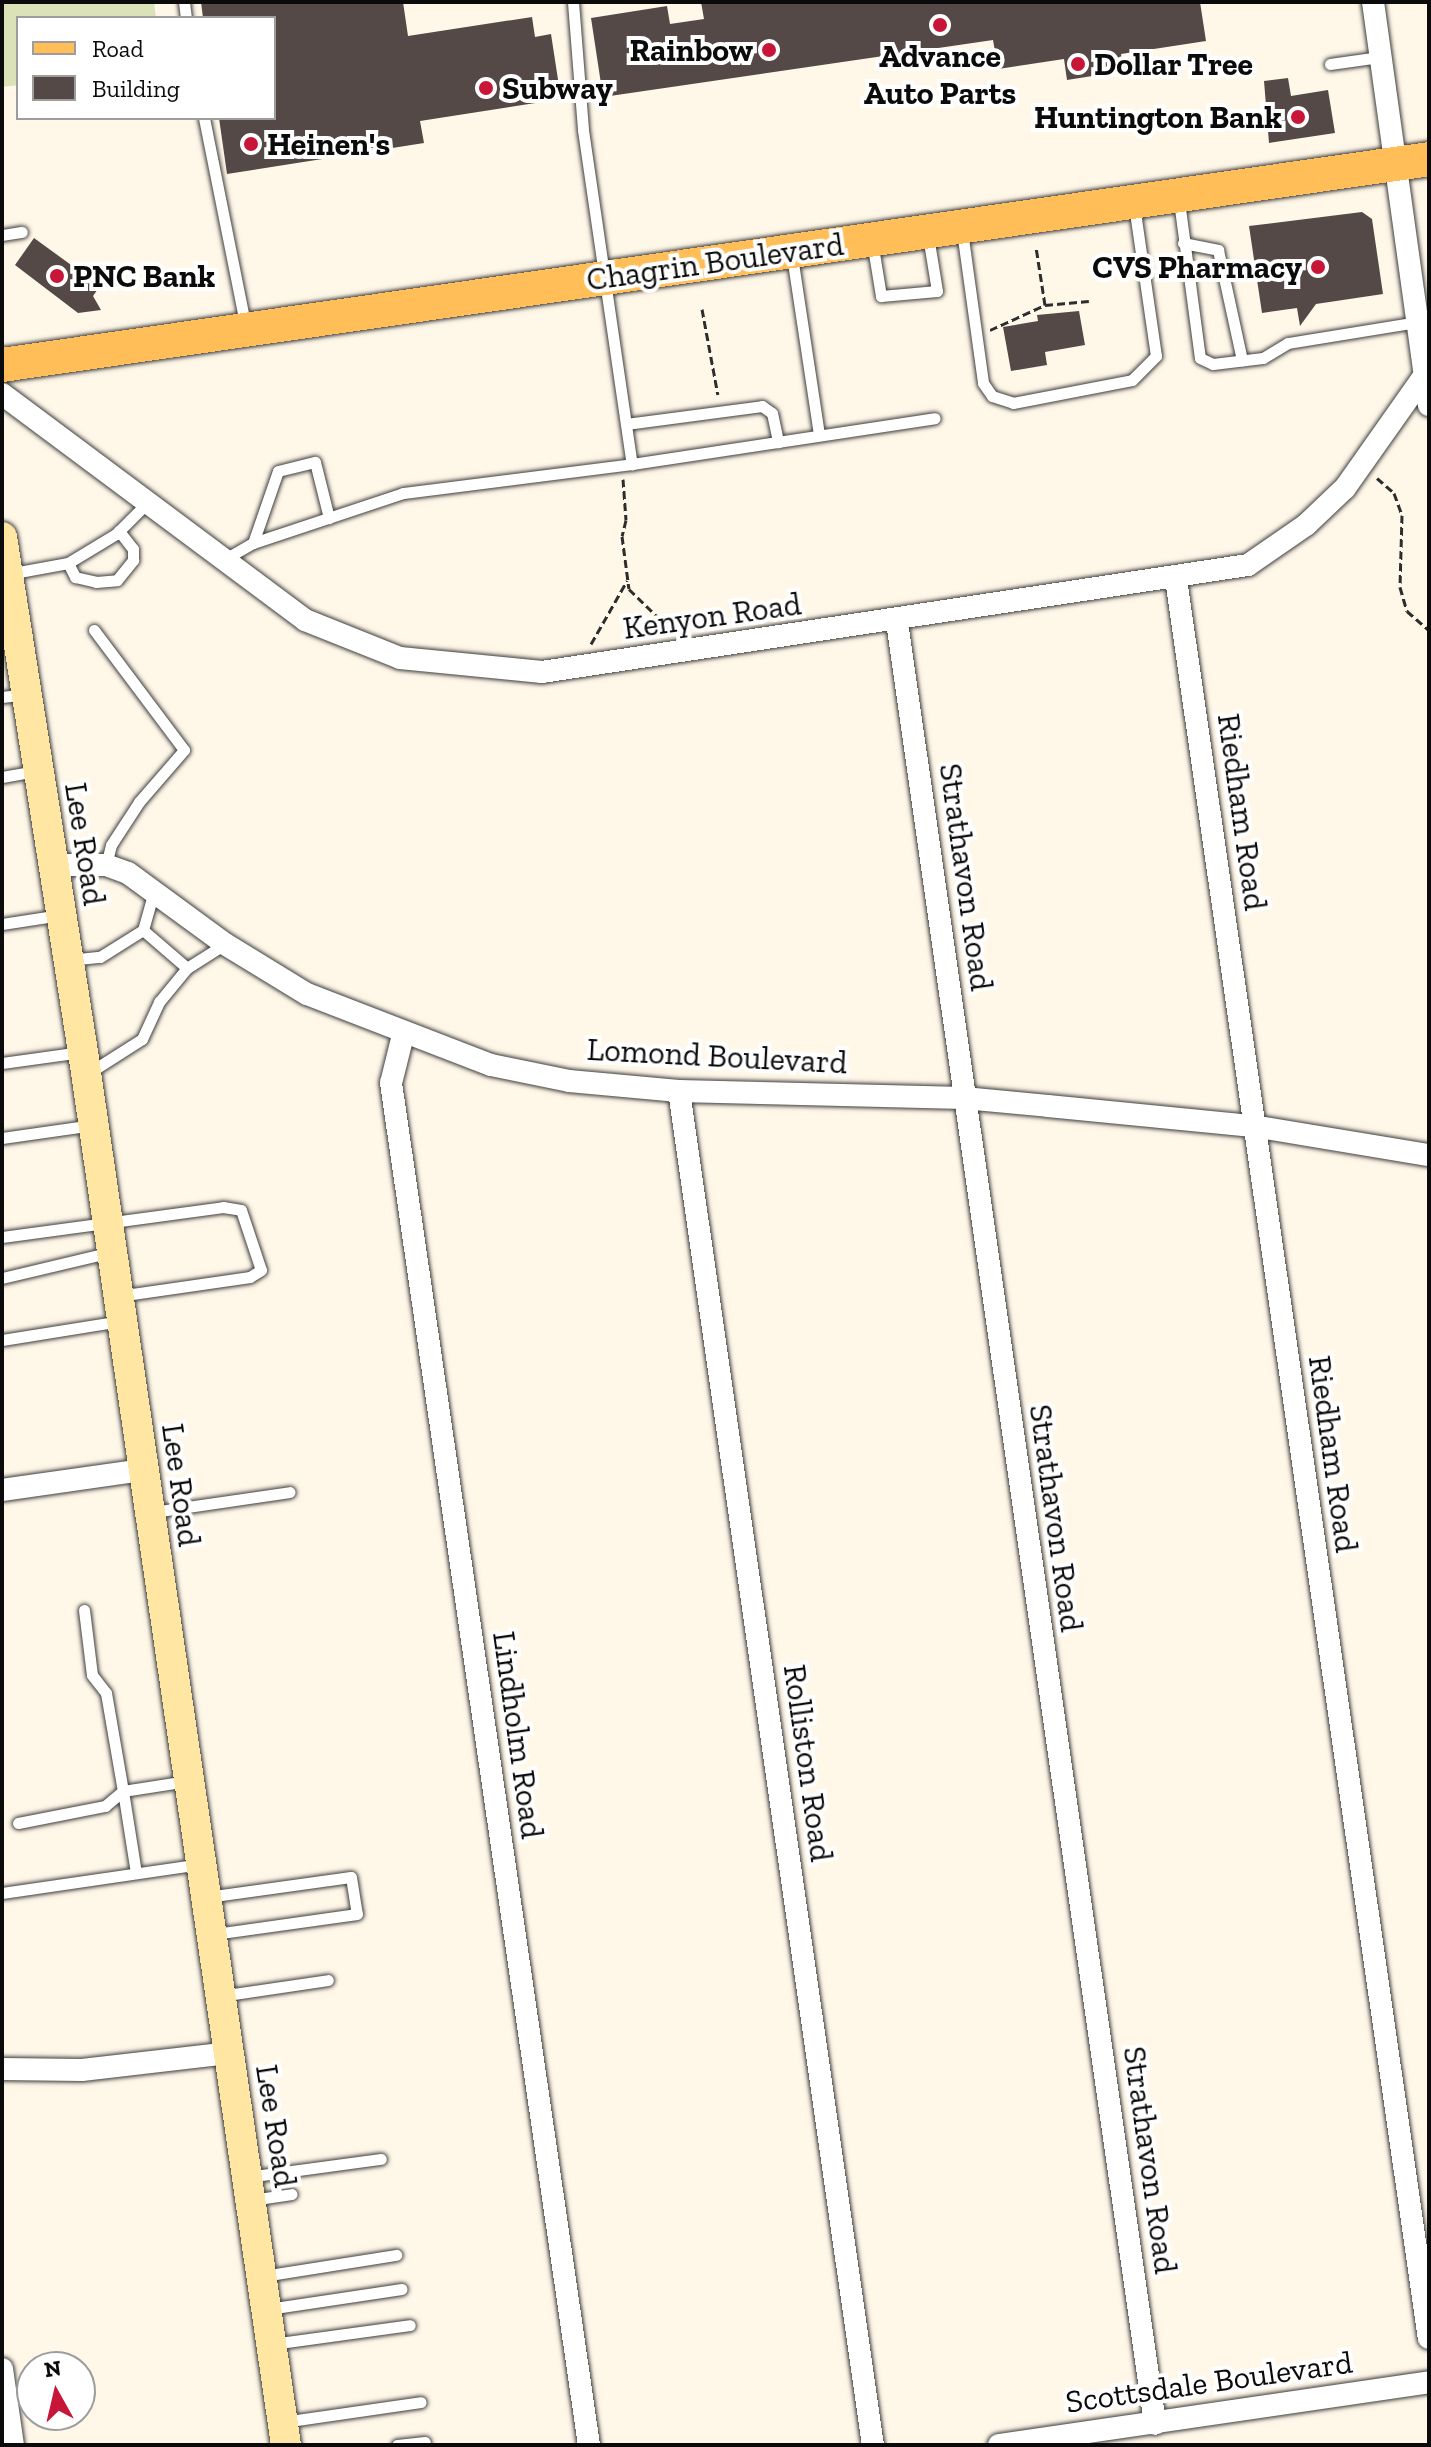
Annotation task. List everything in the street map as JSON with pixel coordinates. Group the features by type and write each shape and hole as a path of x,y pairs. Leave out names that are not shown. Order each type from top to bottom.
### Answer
{"main road":[{"name":"Chagrin Boulevard","path":"2,365 1429,159"},
{"name":"Lee Road","path":"2,537 8,574 14,696 37,771 85,1063 148,1512 285,2434"}],"street":[{"path":"1373,2 1429,405"},
{"name":"Kenyon Road","path":"2,394 305,620 400,658 471,669 542,672 897,622 1248,565 1306,525 1345,488 1424,376"},
{"name":"Riedham Road","path":"1176,579 1429,2338"},
{"name":"Strathavon Road","path":"897,622 1155,2424"},
{"name":"Lomond Boulevard","path":"52,865 106,865 154,891 225,944 307,994 403,1035 506,1069 569,1081 679,1091 964,1098 1253,1126 1429,1155"},
{"name":"Lindholm Road","path":"403,1035 391,1083 589,2445"},
{"name":"Rolliston Road","path":"679,1091 873,2445"},
{"path":"2,1490 142,1470"},
{"path":"2,2069 82,2070 228,2053"},
{"path":"2,2369 13,2445"},
{"name":"Scottsdale Boulevard","path":"999,2445 1429,2382"}],"lane":[{"path":"573,2 603,279 632,464"},
{"path":"1330,64 1380,57"},
{"path":"204,120 246,328"},
{"path":"1178,195 1195,348 1200,358 1213,364 1263,358 1288,343 1417,322"},
{"path":"944,229 976,334 983,383 992,396 1013,403 1132,380 1147,371 1156,356 1133,201"},
{"path":"872,239 881,296 937,291 944,229"},
{"path":"2,235 22,232"},
{"path":"1183,243 1218,250 1242,360"},
{"path":"791,251 819,435"},
{"path":"626,424 762,406 772,413 778,442"},
{"path":"225,559 253,543 403,493 632,464 935,418"},
{"path":"253,543 278,471 315,462 329,518"},
{"path":"8,574 68,563 119,531 149,501"},
{"path":"68,563 75,577 96,582 117,580 133,560 133,549 119,531"},
{"path":"94,630 184,750 139,802 111,845 106,865"},
{"path":"2,777 37,771"},
{"path":"68,960 100,957 143,930 154,891"},
{"path":"2,924 60,915"},
{"path":"143,930 187,968"},
{"path":"2,1063 85,1063 142,1039 159,1002 187,968 225,944"},
{"path":"2,1138 94,1125"},
{"path":"2,1278 109,1238 223,1207 241,1210 261,1270 250,1277 2,1340"},
{"path":"2,1237 109,1238"},
{"path":"148,1512 290,1492"},
{"path":"84,1610 92,1675 106,1693 136,1873"},
{"path":"18,1823 105,1806 123,1791 188,1781"},
{"path":"2,1893 200,1864"},
{"path":"205,1897 351,1877 357,1914 210,1934"},
{"path":"220,1996 328,1980"},
{"path":"249,2189 381,2159"},
{"path":"249,2189 292,2194"},
{"path":"261,2276 396,2255"},
{"path":"266,2310 402,2289"},
{"path":"271,2344 410,2325"},
{"path":"285,2434 421,2402"},
{"path":"397,2445 425,2442"}],"path":[{"path":"1036,247 1045,305"},
{"path":"976,334 1045,305 1089,301"},
{"path":"702,309 718,396"},
{"path":"1374,476 1394,493 1402,515 1400,587 1407,611 1429,630"},
{"path":"590,647 627,581 622,536 626,520 623,479"},
{"path":"627,581 676,635"}],"green space":[{"path":"2,2 154,2 156,16 16,16 16,85 2,87"}],"building":[{"path":"201,2 403,2 408,36 532,17 535,37 551,34 561,99 420,121 424,143 227,174 219,120 276,120 276,16 203,16"},
{"path":"701,2 1200,2 1206,41 1121,54 1124,71 1067,80 1064,59 998,69 993,40 603,97 591,18 667,6 670,24 704,19"},
{"name":"Huntington Bank","path":"1288,78 1291,96 1328,90 1335,133 1269,143 1264,81"},
{"name":"CVS Pharmacy","path":"1362,212 1372,219 1383,294 1316,304 1300,326 1297,308 1262,313 1249,226"},
{"name":"PNC Bank","path":"34,238 100,286 93,296 101,310 78,313 15,265"},
{"path":"1079,311 1085,345 1045,352 1047,365 1011,371 1003,327 1038,321 1037,315"}],"place":[{"name":"Advance Auto Parts","path":"940,25"},
{"name":"Rainbow","path":"769,50"},
{"name":"Dollar Tree","path":"1078,64"},
{"name":"Subway","path":"486,88"},
{"name":"Huntington Bank","path":"1298,117"},
{"name":"Heinen's","path":"251,144"},
{"name":"CVS Pharmacy","path":"1318,267"},
{"name":"PNC Bank","path":"57,276"}]}
